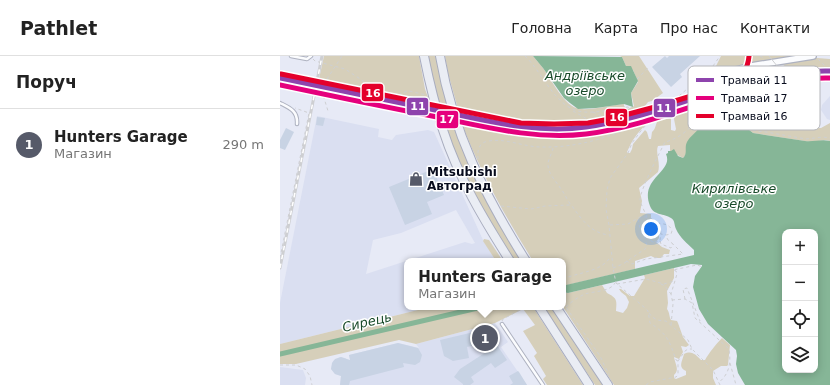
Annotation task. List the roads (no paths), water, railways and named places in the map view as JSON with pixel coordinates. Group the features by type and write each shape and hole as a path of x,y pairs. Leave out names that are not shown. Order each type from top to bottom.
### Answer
{"main road":[{"path":"424,56 443,131 453,156 486,224 508,258"},
{"path":"440,56 443,76 456,124 464,145 489,198 524,258"},
{"path":"541,310 589,385"},
{"path":"558,310 609,381"}],"street":[{"path":"787,60 794,56"},
{"path":"751,66 815,57"},
{"path":"280,76 497,120 548,127 588,125 609,122 676,103 688,97"}],"lane":[{"path":"291,56 307,59 311,56"},
{"path":"280,103 291,108 295,112 297,124"},
{"path":"502,324 543,385"}],"water":[{"name":"Андріївське озеро","path":"533,56 622,57 626,66 631,66 638,81 631,93 633,107 624,104 578,109 564,98"},
{"name":"Кирилівське озеро","path":"698,130 749,130 753,133 805,141 830,141 830,385 745,385 738,373 736,364 736,350 708,324 699,309 693,287 695,276 702,265 691,264 566,293 566,285 694,255 694,250 680,235 676,229 674,221 668,216 654,211 650,206 648,196 652,182 665,166 667,160 666,154 668,151 674,149 678,156 683,158 687,142"}],"waterway":[{"name":"Сирець","path":"280,354 469,310"}],"tram line":[{"name":"16","path":"747,66 749,56"},
{"path":"769,56 777,66"},
{"name":"11","path":"820,71 830,71"},
{"name":"16","path":"281,74 521,123 588,123 610,119 688,97"},
{"name":"11","path":"280,78 494,122 531,128 549,129 586,127 617,121 688,100"},
{"name":"17","path":"820,78 830,78"},
{"name":"17","path":"280,85 511,132 529,134 586,134 617,129 688,108"}],"railway":[{"path":"280,268 322,56"}],"place":[{"name":"Mitsubishi Автоград","path":"416,179"},
{"name":"Hunters Garage","path":"485,338"}]}
